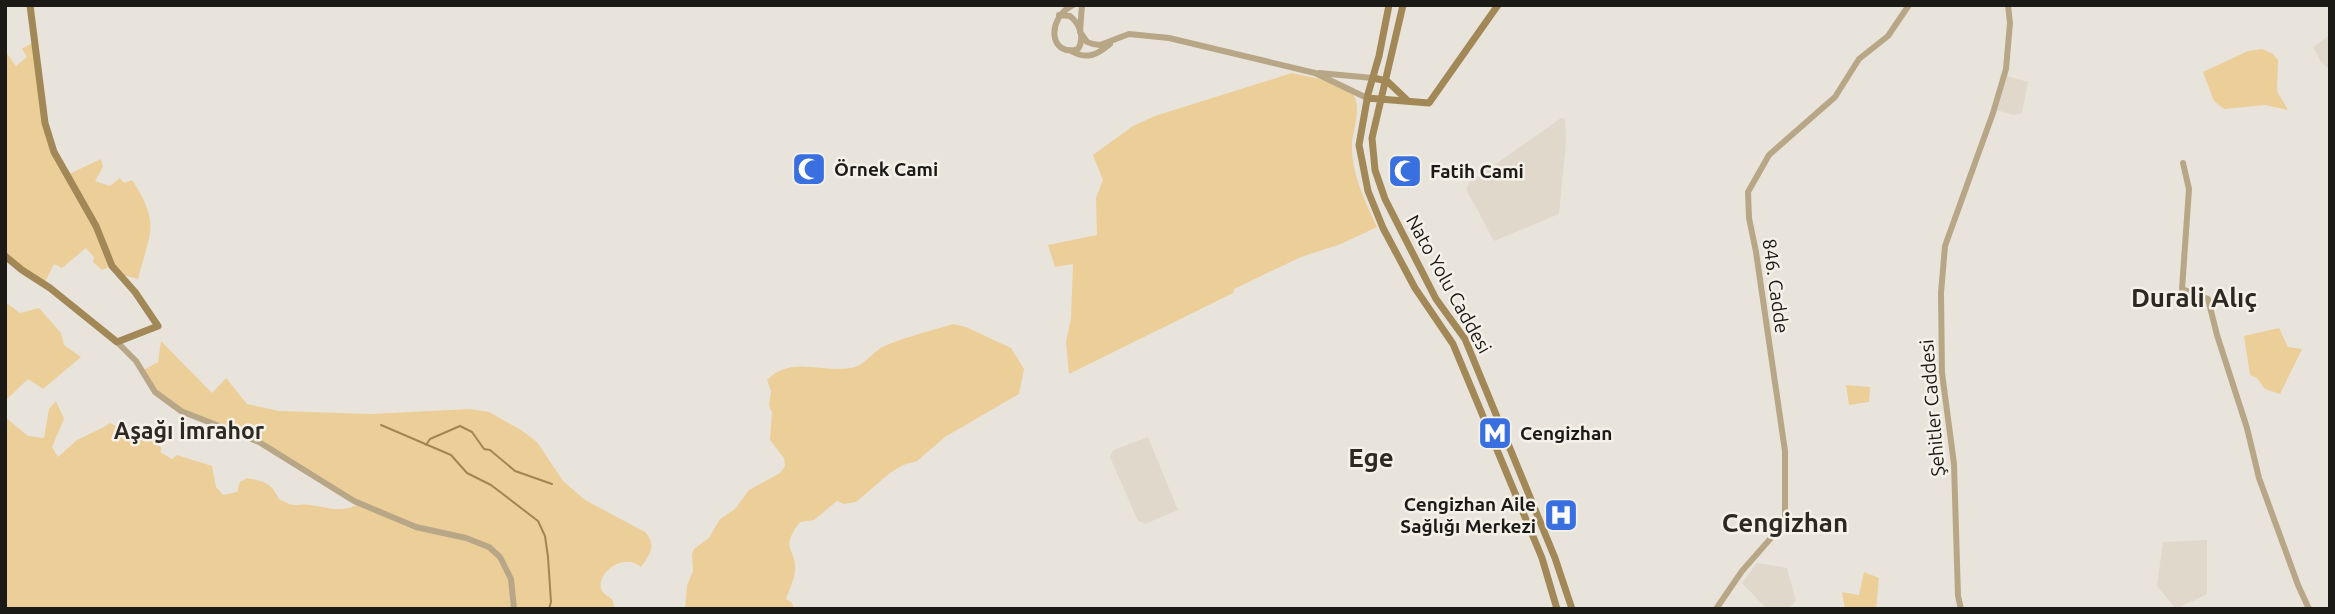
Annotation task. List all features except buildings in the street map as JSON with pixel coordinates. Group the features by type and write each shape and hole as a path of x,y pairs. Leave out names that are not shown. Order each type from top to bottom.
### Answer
{"main road":[{"path":"5,256 117,342 158,326 135,292 112,266 96,226 54,152 45,123 32,40 30,5"},
{"path":"1389,5 1359,145 1368,191 1383,228 1415,288 1453,344 1542,558 1557,609"},
{"name":"Nato Yolu Caddesi","path":"1404,5 1372,138 1375,170 1385,199 1436,299 1465,339 1555,558 1572,609"},
{"path":"1367,98 1429,103 1498,5"},
{"path":"1373,78 1387,81 1408,100"}],"street":[{"path":"1056,5 1059,15"},
{"path":"1073,5 1055,21 1055,40 1061,48 1086,57 1095,55 1114,40"},
{"path":"1071,51 1078,49 1080,45 1082,5"},
{"name":"846. Cadde","path":"1716,609 1751,559 1784,522 1783,430 1749,218 1748,191 1769,155 1835,97 1859,59 1888,36 1909,5"},
{"name":"Şehitler Caddesi","path":"1961,609 1958,596 1954,464 1942,373 1941,293 1945,246 2006,69 2010,23 2008,5"},
{"path":"1059,15 1070,16 1087,42 1093,44 1129,34 1169,38 1315,73 1373,78"},
{"path":"1315,73 1367,98"},
{"path":"2183,163 2189,189 2182,289 2208,299 2247,428 2259,478 2309,609"},
{"path":"117,342 136,361 155,392 181,411 258,442 360,504 416,527 466,538 489,547 500,557 507,570 513,588 514,609"}],"shaded area":[{"path":"2330,35 2330,70 2321,62 2313,47"},
{"path":"33,42 45,123 67,175 101,159 103,167 95,181 110,186 120,178 124,183 132,180 147,207 150,218 149,239 138,279 119,274 112,266 102,270 93,262 94,257 86,248 62,268 54,264 44,284 5,256 5,51 16,66 27,57 22,49"},
{"path":"2262,49 2273,54 2278,60 2277,91 2288,110 2265,105 2224,109 2214,101 2203,72 2248,51"},
{"path":"1292,73 1338,84 1354,96 1357,116 1352,154 1360,187 1377,227 1341,244 1301,257 1069,374 1066,342 1071,318 1073,264 1055,267 1048,245 1097,235 1096,198 1103,180 1093,155 1133,126 1155,116"},
{"path":"2007,76 2028,82 2022,113 2013,115 1997,110"},
{"path":"1561,118 1565,119 1566,142 1559,214 1494,241 1466,189 1469,183"},
{"path":"5,302 20,313 39,308 61,333 64,345 81,357 43,389 28,379 5,401"},
{"path":"953,324 966,327 1011,348 1024,369 1019,394 945,437 917,461 890,473 856,502 844,504 837,501 814,520 800,522 789,544 795,571 786,599 792,603 794,609 685,609 687,586 693,571 694,549 709,538 720,519 735,509 749,490 780,473 785,466 784,458 770,440 771,391 767,380 787,368 855,367 888,345"},
{"path":"2279,328 2288,347 2302,349 2280,394 2265,389 2257,378 2250,375 2244,336"},
{"path":"161,341 212,393 226,378 247,404 279,411 370,414 470,409 489,412 537,442 563,481 585,500 645,532 651,541 649,554 641,567 634,563 619,563 602,578 602,591 612,599 615,609 5,609 5,417 28,436 44,438 49,409 56,401 64,419 52,447 58,457 77,440 109,423 123,429 132,437 140,432 162,448 160,452 172,459 177,455 212,466 216,487 223,495 237,492 240,482 247,478 266,484 279,499 293,505 341,509 359,504 276,451 181,411 155,392 142,371 158,362"},
{"path":"1846,385 1870,387 1869,402 1849,405"},
{"path":"1148,437 1178,510 1145,524 1138,521 1110,457 1113,450"},
{"path":"2207,540 2207,594 2176,609 2157,586 2163,542"},
{"path":"1757,563 1787,568 1796,601 1788,609 1767,609 1742,583"},
{"path":"1864,572 1879,578 1876,609 1845,609 1842,592 1859,595"}],"waterway":[{"path":"381,425 451,455 467,473 491,485 538,521 545,536 548,557 551,602 549,609"},
{"path":"426,445 430,439 460,426 472,432 484,449 490,450 515,471 552,484"}],"place":[{"name":"Örnek Cami","path":"809,169"},
{"name":"Fatih Cami","path":"1405,171"},
{"name":"Cengizhan","path":"1495,433"},
{"name":"Cengizhan Aile Sağlığı Merkezi","path":"1561,515"}],"district":[{"name":"Durali Alıç","path":"2194,297"},
{"name":"Aşağı İmrahor","path":"189,430"},
{"name":"Ege","path":"1371,457"},
{"name":"Cengizhan","path":"1785,522"}]}
